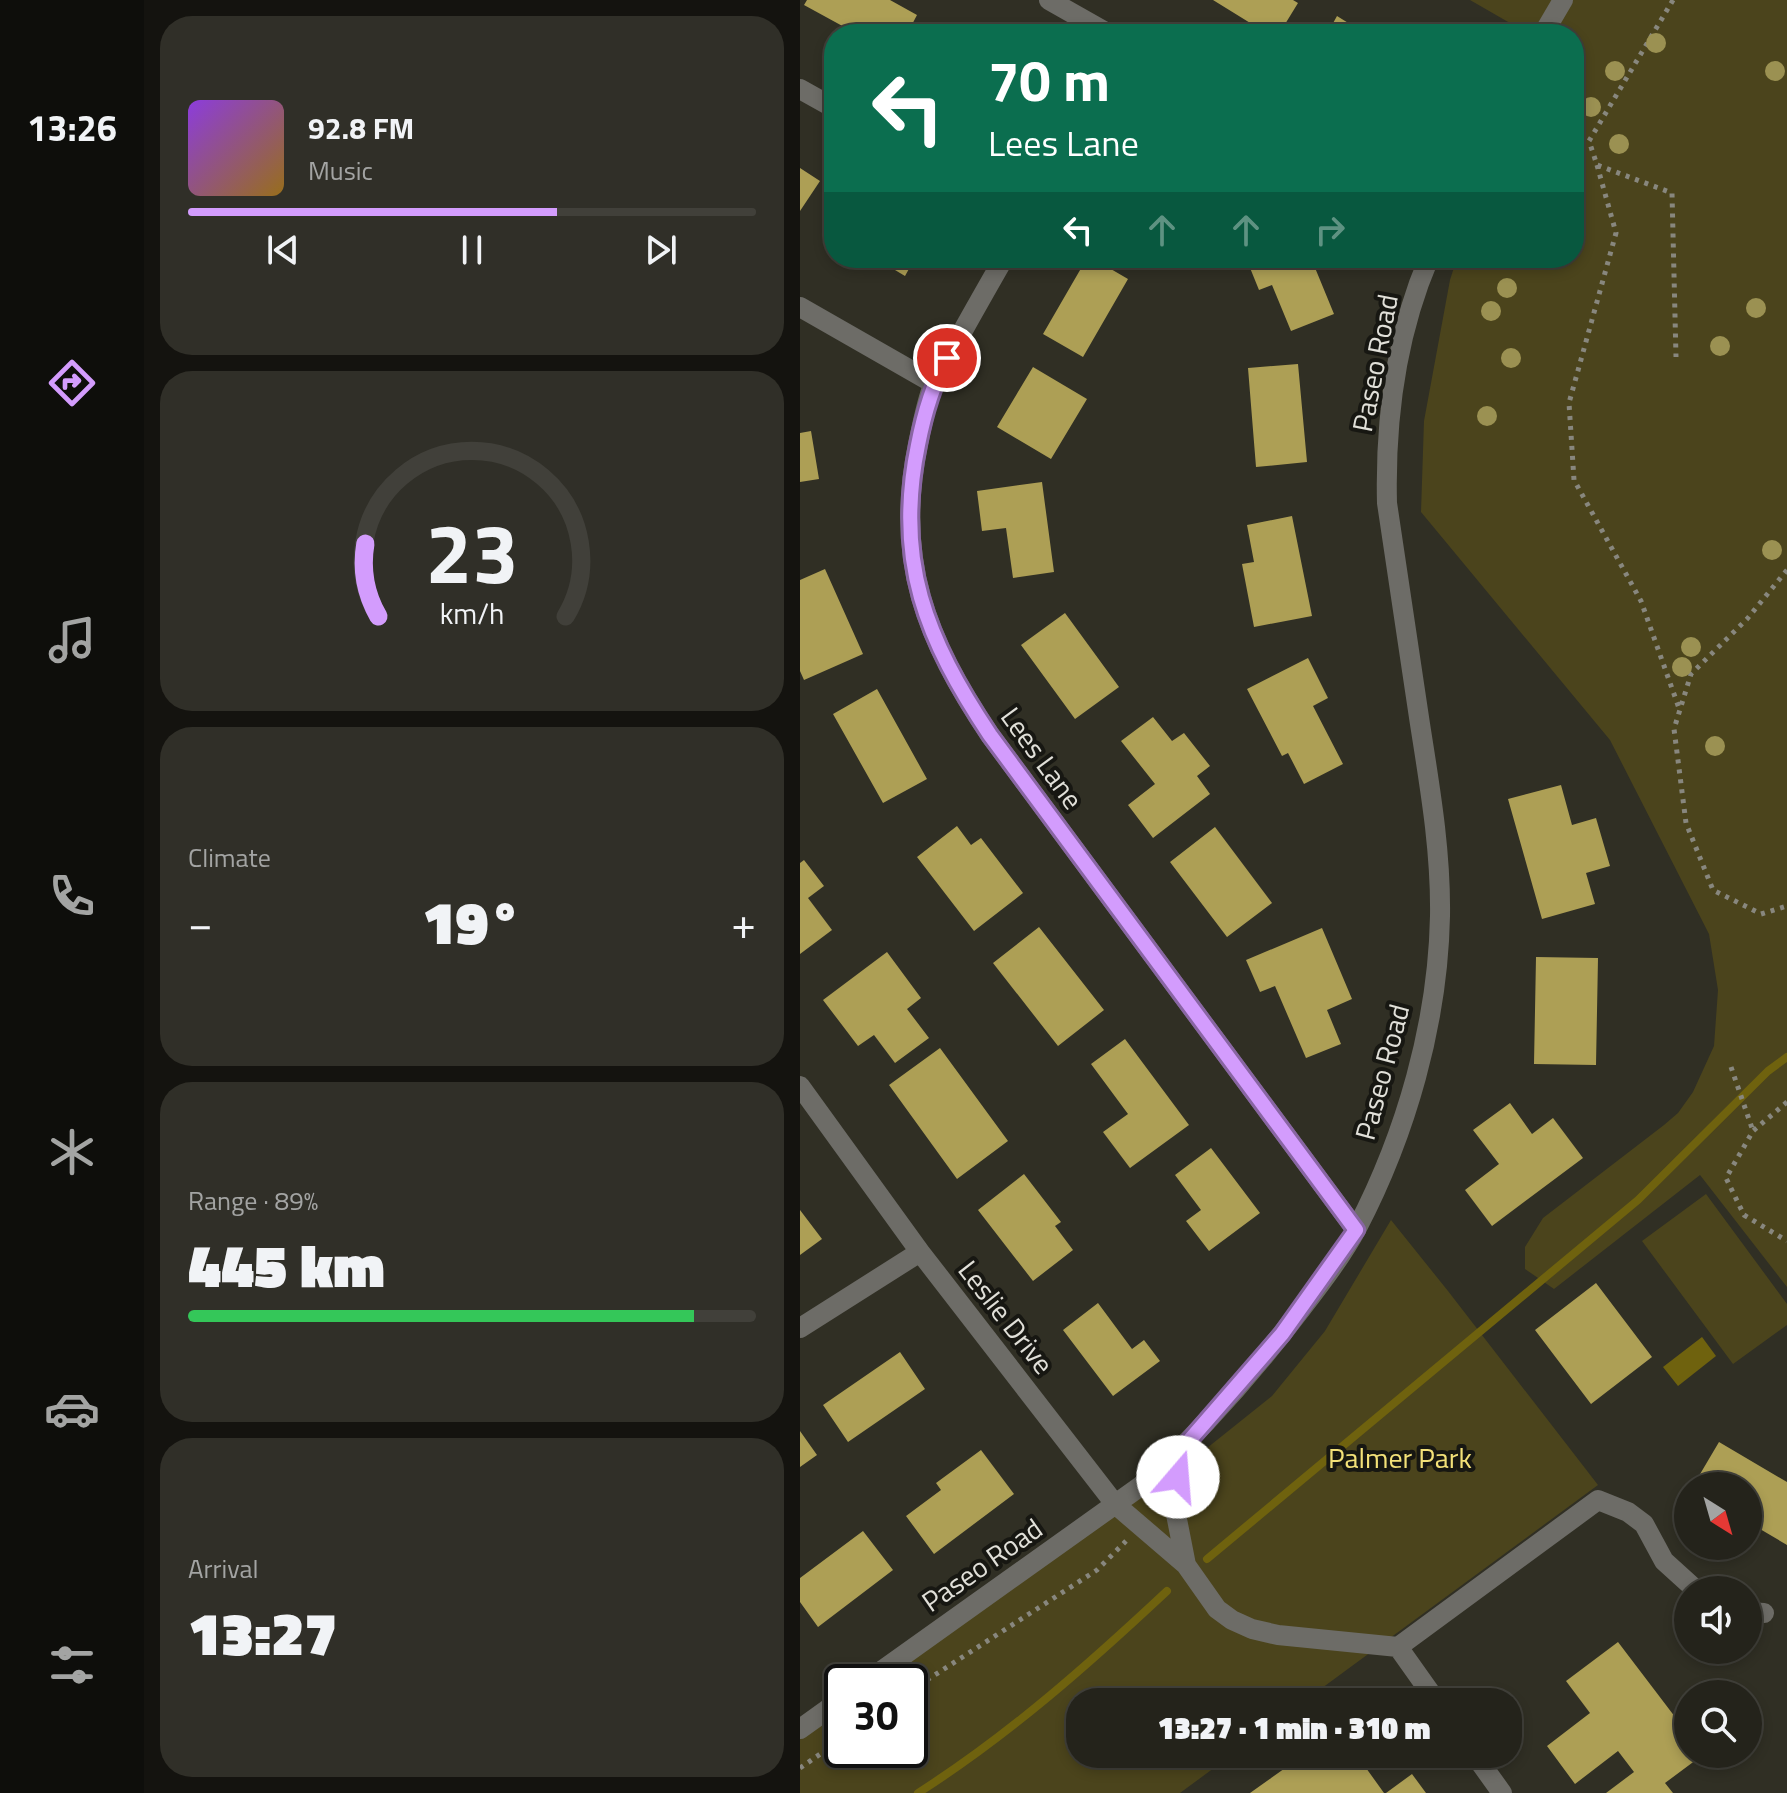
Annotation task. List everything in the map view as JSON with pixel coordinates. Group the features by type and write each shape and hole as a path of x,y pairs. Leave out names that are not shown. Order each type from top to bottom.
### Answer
{"street":[{"path":"1049,0 1091,24"},
{"path":"1549,24 1563,0"},
{"path":"800,89 824,102"},
{"name":"Lees Lane","path":"998,268 933,383 913,471 909,524 917,588 929,627 946,665 990,735 1356,1230"},
{"name":"Paseo Road","path":"891,1664 1145,1483 1181,1450 1282,1334 1356,1230 1384,1168 1419,1065 1436,966 1440,918 1436,824 1387,503 1386,452 1391,396 1406,325 1426,268"},
{"path":"800,307 933,383"},
{"name":"Leslie Drive","path":"800,1086 920,1252 1115,1504 1186,1565 1217,1609 1252,1629 1278,1635 1398,1647"},
{"path":"800,1328 920,1252"},
{"name":"Leslie Drive","path":"1181,1450 1174,1504 1186,1565"},
{"path":"1427,1688 1398,1647 1598,1500 1628,1512 1644,1524 1664,1561 1681,1576"},
{"path":"800,1729 824,1712"},
{"path":"1484,1768 1502,1793"}],"path":[{"path":"1673,0 1589,141 1616,233 1569,403 1574,480 1641,601 1680,711"},
{"path":"1597,165 1672,193 1676,357"},
{"path":"1787,570 1747,619 1691,674 1674,729 1686,823 1713,890 1761,914 1787,906"},
{"path":"1731,1067 1753,1131"},
{"path":"1787,1102 1753,1131 1726,1178 1744,1215 1787,1241"},
{"path":"928,1679 1097,1570 1129,1539 1115,1504"},
{"path":"800,1768 824,1751"}],"green space":[{"path":"1470,0 1787,0 1787,1287 1700,1175 1554,1289 1525,1269 1525,1247 1543,1218 1664,1125 1678,1113 1693,1092 1714,1046 1718,990 1709,934 1610,740 1421,512 1424,421 1454,268 1584,268 1584,24 1512,24"},
{"path":"1706,1194 1787,1304 1787,1325 1733,1364 1642,1241"},
{"name":"Palmer Park","path":"1391,1220 1598,1485 1322,1688 1066,1688 1066,1768 1214,1768 1180,1793 800,1793 800,1734 824,1717 824,1768 928,1768 928,1664 899,1664 1207,1448 1272,1396 1325,1331"}],"shaded area":[{"path":"1702,1337 1716,1356 1678,1386 1663,1367"}],"building":[{"path":"807,0 890,0 917,15 912,24 839,24 804,5"},
{"path":"1213,0 1293,0 1298,3 1285,24 1252,24"},
{"path":"1337,16 1350,24 1333,24"},
{"path":"800,168 820,181 800,211"},
{"path":"892,268 909,268 905,276"},
{"path":"1081,268 1109,268 1128,279 1083,357 1043,334"},
{"path":"1250,268 1315,268 1334,314 1291,331 1272,285 1259,290"},
{"path":"1298,364 1307,462 1256,467 1248,368"},
{"path":"1033,367 1087,399 1051,459 997,427"},
{"path":"811,431 819,479 800,482 800,433"},
{"path":"1042,482 1054,572 1013,578 1006,528 982,531 977,491"},
{"path":"1292,516 1312,616 1254,627 1242,564 1254,562 1247,525"},
{"path":"825,569 863,654 804,680 800,671 800,580"},
{"path":"1065,613 1119,687 1075,719 1021,645"},
{"path":"1308,658 1328,698 1313,706 1343,764 1304,784 1288,753 1282,756 1247,689"},
{"path":"877,689 927,779 883,803 833,714"},
{"path":"1153,717 1172,741 1184,733 1210,766 1197,776 1210,794 1153,838 1128,805 1155,784 1121,741"},
{"path":"1561,785 1572,825 1596,818 1610,866 1586,873 1595,904 1542,919 1508,799"},
{"path":"957,826 971,845 981,838 1023,893 974,931 917,857"},
{"path":"1215,827 1272,903 1227,937 1170,862"},
{"path":"804,860 824,886 808,898 832,930 800,954 800,863"},
{"path":"1039,927 1104,1010 1058,1046 993,963"},
{"path":"1322,928 1352,999 1327,1010 1341,1044 1306,1058 1275,986 1260,992 1246,960"},
{"path":"887,952 921,998 907,1009 929,1038 895,1063 874,1035 858,1046 823,1000"},
{"path":"1536,957 1598,958 1596,1065 1534,1064"},
{"path":"1125,1039 1189,1125 1130,1168 1103,1132 1128,1114 1091,1064"},
{"path":"940,1048 1008,1141 957,1179 889,1085"},
{"path":"1510,1103 1532,1134 1553,1118 1583,1158 1492,1226 1465,1190 1499,1164 1473,1130"},
{"path":"1211,1148 1260,1213 1209,1251 1186,1221 1201,1210 1175,1175"},
{"path":"1024,1174 1061,1222 1055,1226 1073,1250 1033,1281 978,1210"},
{"path":"800,1210 822,1239 800,1255"},
{"path":"1596,1283 1652,1357 1591,1404 1535,1330"},
{"path":"1098,1303 1132,1349 1144,1340 1160,1361 1113,1396 1063,1330"},
{"path":"900,1352 925,1389 848,1442 823,1405"},
{"path":"800,1431 817,1455 800,1467"},
{"path":"1719,1442 1787,1482 1787,1545 1762,1530 1762,1472 1701,1472"},
{"path":"981,1450 1014,1494 934,1554 906,1516 941,1490 936,1483"},
{"path":"863,1531 893,1570 818,1627 800,1602 800,1578"},
{"path":"1618,1642 1674,1716 1674,1768 1685,1768 1665,1783 1673,1793 1606,1793 1634,1772 1618,1751 1575,1784 1547,1746 1590,1713 1566,1681"},
{"path":"1285,1768 1366,1768 1384,1793 1250,1793"},
{"path":"1412,1774 1426,1793 1386,1793"}],"waterway":[{"path":"1207,1559 1638,1200 1768,1071 1787,1057"},
{"path":"918,1793 952,1771 1047,1698 1167,1591"}],"route":[{"path":"947,358 933,383 920,433 909,510 917,588 929,627 946,665 990,735 1356,1230 1282,1334 1181,1450 1178,1477"}]}
